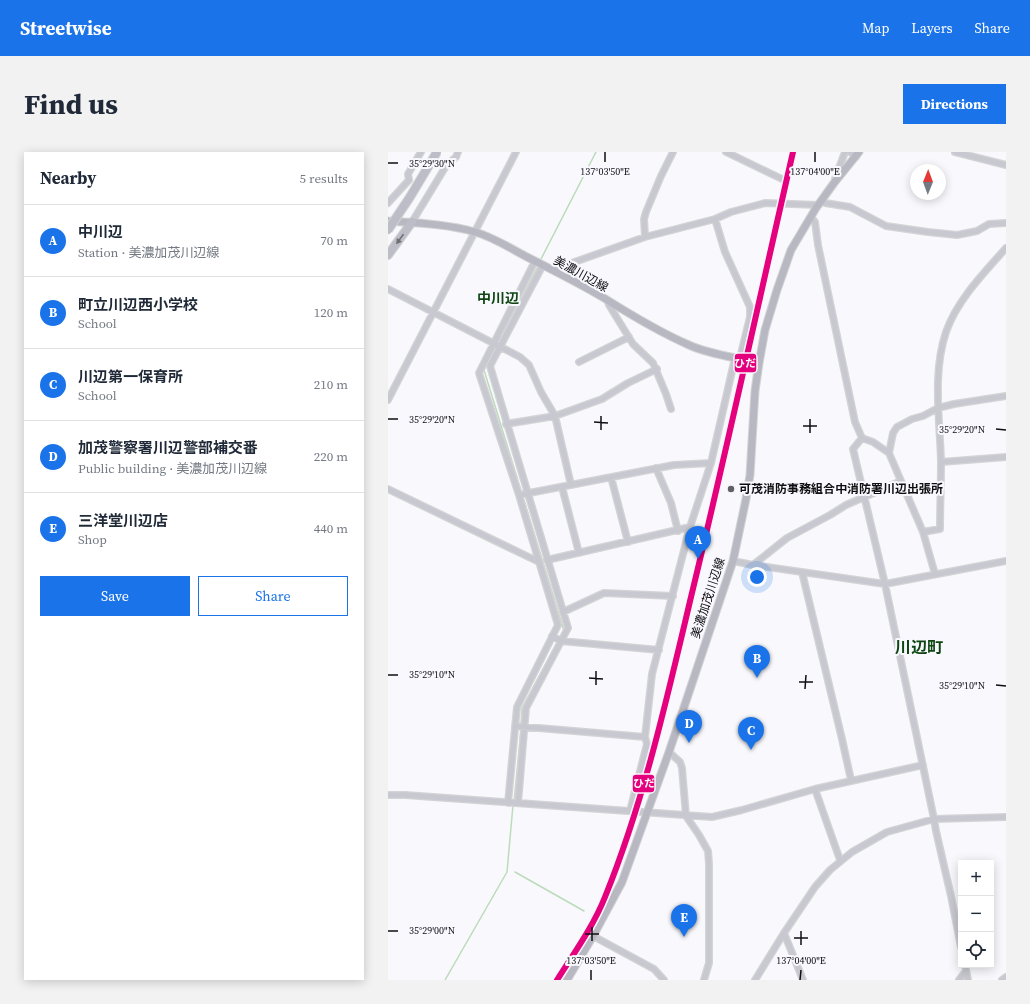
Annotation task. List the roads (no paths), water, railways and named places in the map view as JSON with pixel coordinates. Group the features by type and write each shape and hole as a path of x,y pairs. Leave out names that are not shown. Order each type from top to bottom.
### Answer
{"highway":[{"path":"388,225 434,152"},
{"path":"388,230 437,152"},
{"path":"388,255 412,222"}],"main road":[{"name":"美濃加茂川辺線","path":"567,980 622,882 648,813 733,561 750,475 755,391 765,330 791,250 820,203 858,154"},
{"name":"美濃川辺線","path":"388,221 412,222 462,228 484,235 538,262 663,333 688,345 716,355 759,363"}],"street":[{"path":"388,204 408,180 408,174 421,152"},
{"path":"412,222 446,166 456,157 458,152"},
{"path":"388,400 516,152"},
{"path":"645,237 644,219 646,212 673,152"},
{"path":"726,152 782,179"},
{"path":"834,183 845,152"},
{"path":"850,152 858,154"},
{"path":"955,152 1006,165"},
{"path":"552,270 645,237 715,219 731,212 765,203 826,203 850,207 886,226 957,235 977,231 989,224 1006,223"},
{"path":"811,217 815,222 818,245 855,422 862,438 872,442 889,454 923,532 935,574"},
{"path":"630,811 647,744 645,738 652,674 690,527 711,463 750,317 750,307 725,252 715,219"},
{"path":"923,532 940,530 941,462 938,408 940,366 946,332 965,298 1006,248"},
{"path":"508,803 517,707 558,625 479,373 493,343 538,262"},
{"path":"518,803 526,708 568,628 506,424 490,366 538,262"},
{"path":"388,289 520,357 529,365 541,392 555,416 571,485"},
{"path":"608,302 633,344 653,363 657,369 671,409"},
{"path":"580,362 629,337"},
{"path":"506,424 555,416 602,399 628,383 657,369"},
{"path":"889,454 893,434 897,427 912,419 923,416 938,408 954,404 1006,396"},
{"path":"862,438 854,449 885,584 958,932"},
{"path":"941,462 1006,457"},
{"path":"518,495 656,468 711,463"},
{"path":"656,468 671,503 678,531"},
{"path":"611,477 628,542"},
{"path":"753,565 787,538 846,505 901,481"},
{"path":"562,487 578,553"},
{"path":"388,489 539,562"},
{"path":"547,560 690,527"},
{"path":"733,561 885,584 1006,561"},
{"path":"802,572 841,732 851,780"},
{"path":"563,612 604,593 673,596"},
{"path":"552,636 562,641 659,650"},
{"path":"515,726 645,738"},
{"path":"669,752 680,762 682,768 686,816 708,851 709,963 704,980"},
{"path":"388,795 712,817 851,780 923,765"},
{"path":"815,789 840,860"},
{"path":"755,980 815,887 840,860 852,852 887,832 934,819 1006,817"},
{"path":"784,933 803,980"},
{"path":"593,936 654,969 664,980"},
{"path":"959,980 965,968"},
{"path":"965,968 968,980"},
{"path":"1002,980 1006,977"}],"waterway":[{"path":"540,261 596,152"},
{"path":"538,266 484,370 564,631"},
{"path":"521,724 522,708 558,641"},
{"path":"514,802 521,728"},
{"path":"445,980 507,872 513,805"},
{"path":"515,872 584,911"}],"place":[{"name":"可茂消防事務組合中消防署川辺出張所","path":"731,489"},
{"name":"中川辺","path":"698,559"},
{"name":"町立川辺西小学校","path":"757,678"},
{"name":"加茂警察署川辺警部補交番","path":"689,743"},
{"name":"川辺第一保育所","path":"751,750"},
{"name":"三洋堂川辺店","path":"684,937"}],"district":[{"name":"中川辺","path":"498,298"},
{"name":"川辺町","path":"919,647"}]}
